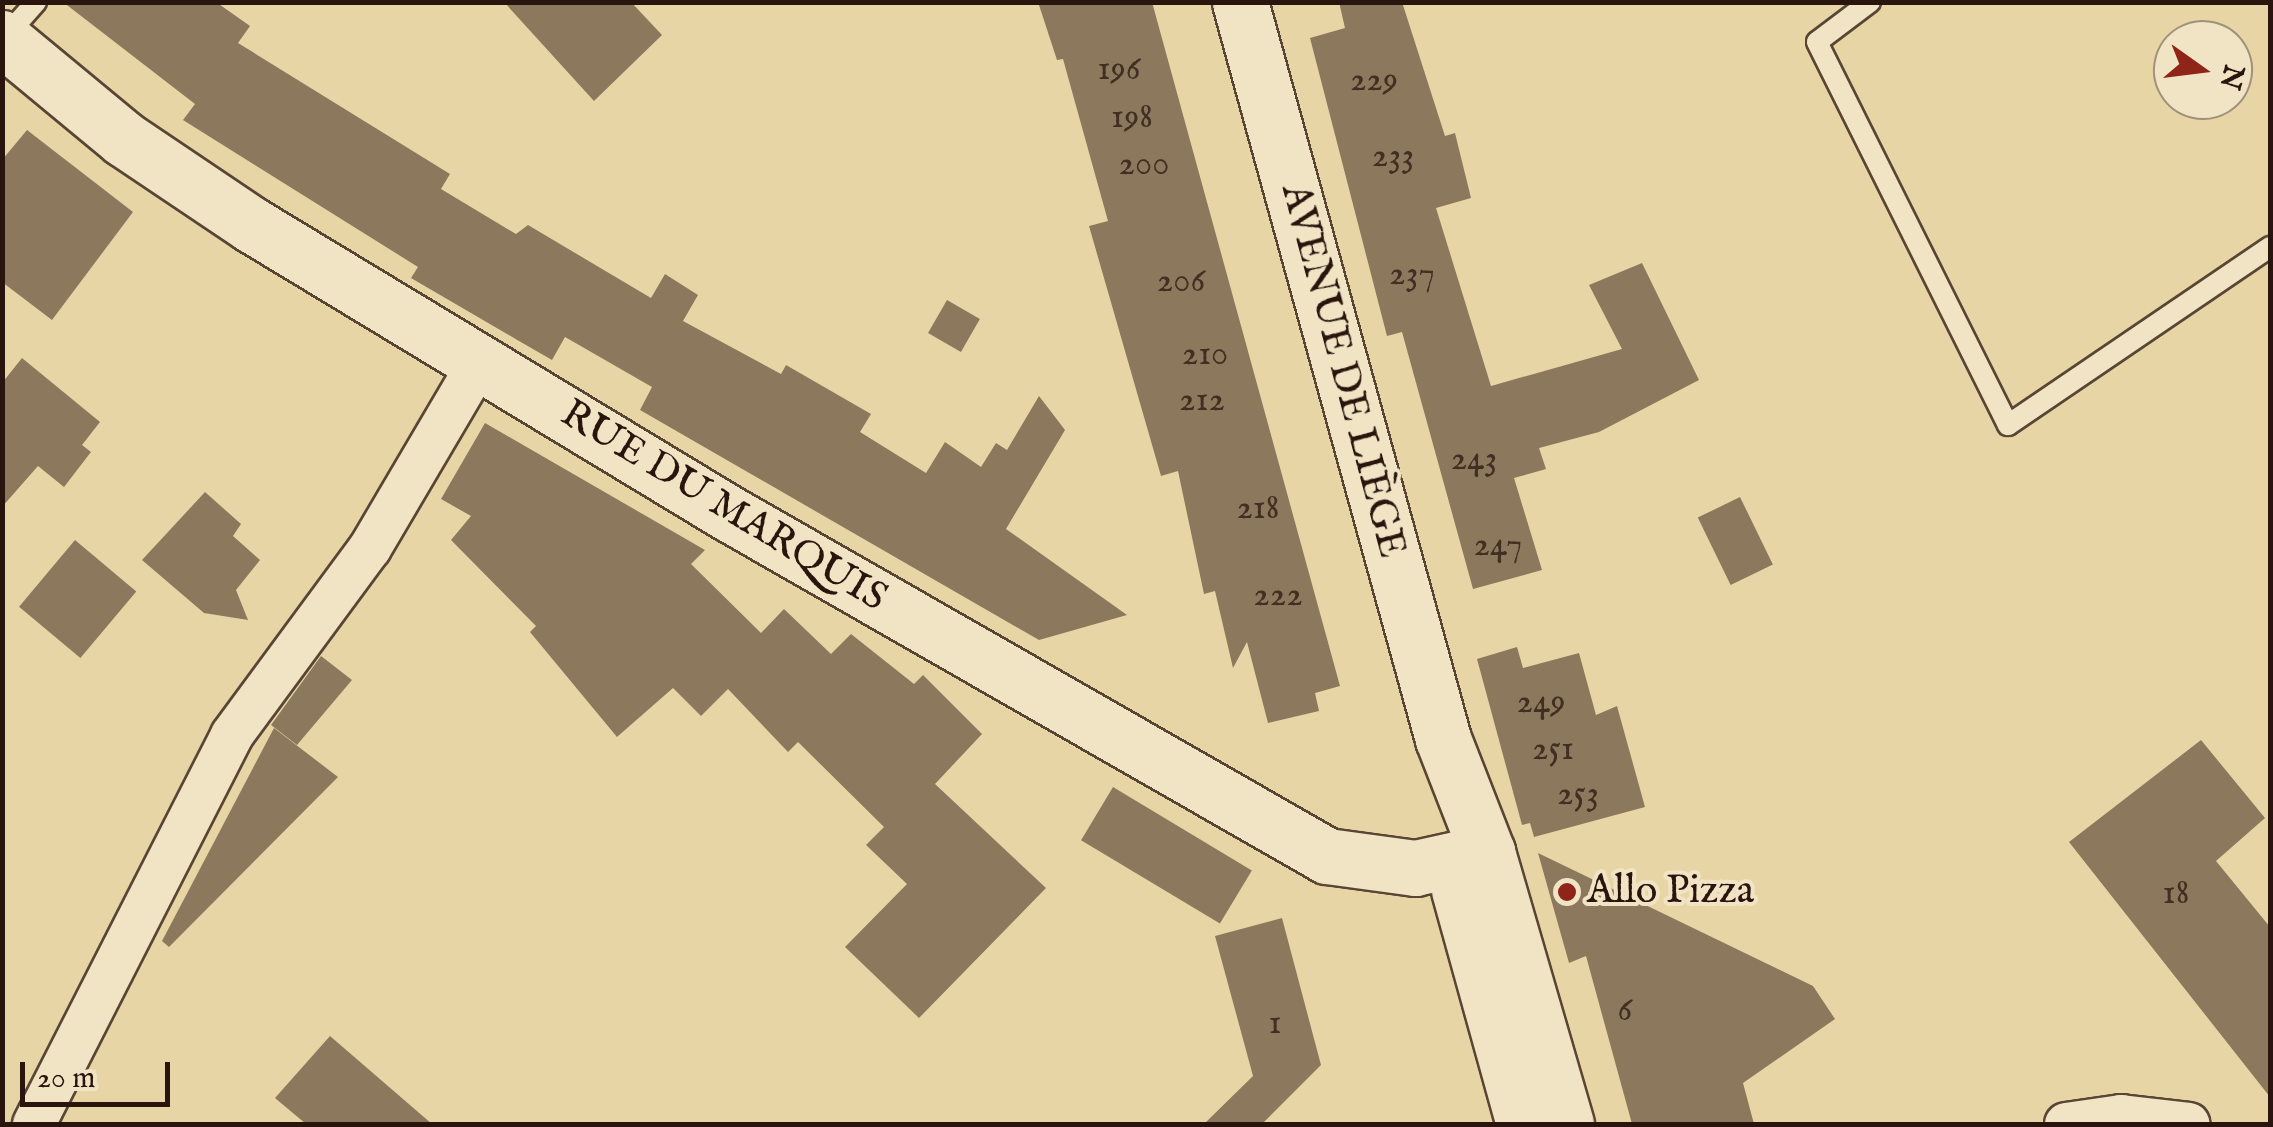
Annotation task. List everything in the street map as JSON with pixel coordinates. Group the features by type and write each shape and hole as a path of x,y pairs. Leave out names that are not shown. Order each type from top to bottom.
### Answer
{"main road":[{"name":"AVENUE DE LIÈGE","path":"1240,2 1443,739 1470,862"},
{"name":"RUE DU MARQUIS","path":"3,39 157,163 480,361 1327,856 1391,869 1470,862"},
{"path":"1470,862 1524,1124"},
{"path":"1470,862 1566,1124"}],"street":[{"path":"34,1124 232,735 370,548 480,361"},
{"path":"2066,1124 2121,1116 2189,1124"}],"lane":[{"path":"3,39 36,2"},
{"path":"1870,2 1817,42 2008,425 2270,248"}],"building":[{"path":"63,2 216,2 250,26 238,43 450,174 441,189 516,234 528,225 651,298 665,274 698,295 683,321 781,374 786,365 871,414 860,432 926,473 945,442 981,467 996,443 1007,450 1039,396 1065,430 1006,529 1127,615 1039,640 640,410 652,387 565,337 552,360 519,341 411,278 418,267 183,120 195,104"},
{"path":"504,2 631,2 662,35 594,101"},
{"path":"1038,2 1152,2 1340,686 1315,693 1319,711 1268,723 1247,642 1233,668 1215,591 1204,594 1178,471 1161,476 1089,226 1108,221 1063,59 1057,60"},
{"path":"1339,2 1402,2 1445,136 1455,133 1471,198 1436,208 1491,386 1622,349 1589,285 1642,263 1699,380 1599,432 1539,448 1546,469 1514,478 1542,570 1473,589 1402,332 1387,336 1310,38 1345,28"},
{"path":"27,130 133,212 52,320 2,282 2,160"},
{"path":"947,300 980,319 961,352 928,333"},
{"path":"22,358 100,422 82,445 91,452 64,487 38,466 2,507 2,383"},
{"path":"485,423 705,550 691,564 761,633 784,609 831,654 851,634 914,684 923,675 982,734 935,784 1046,888 919,1018 845,947 907,884 866,845 884,827 798,742 788,752 728,689 701,716 673,688 617,737 530,632 536,626 451,540 471,516 441,499"},
{"path":"205,492 241,524 233,536 260,560 236,590 248,620 204,613 142,560"},
{"path":"1740,497 1773,564 1731,585 1698,518"},
{"path":"75,540 136,591 80,658 19,607"},
{"path":"1517,647 1523,668 1579,653 1596,715 1617,706 1645,807 1534,837 1530,823 1522,825 1477,659"},
{"path":"321,656 352,680 297,745 271,725"},
{"path":"274,728 338,777 169,947 162,941"},
{"path":"2201,740 2265,818 2216,861 2270,927 2270,1097 2069,842"},
{"path":"1113,787 1252,870 1220,924 1081,840"},
{"path":"1538,853 1813,986 1835,1019 1743,1083 1754,1124 1632,1124 1586,956 1569,963"},
{"path":"1282,918 1321,1065 1262,1124 1204,1124 1253,1076 1215,936"},
{"path":"330,1036 432,1124 306,1124 275,1098"}],"place":[{"name":"Allo Pizza","path":"1567,892"}]}
